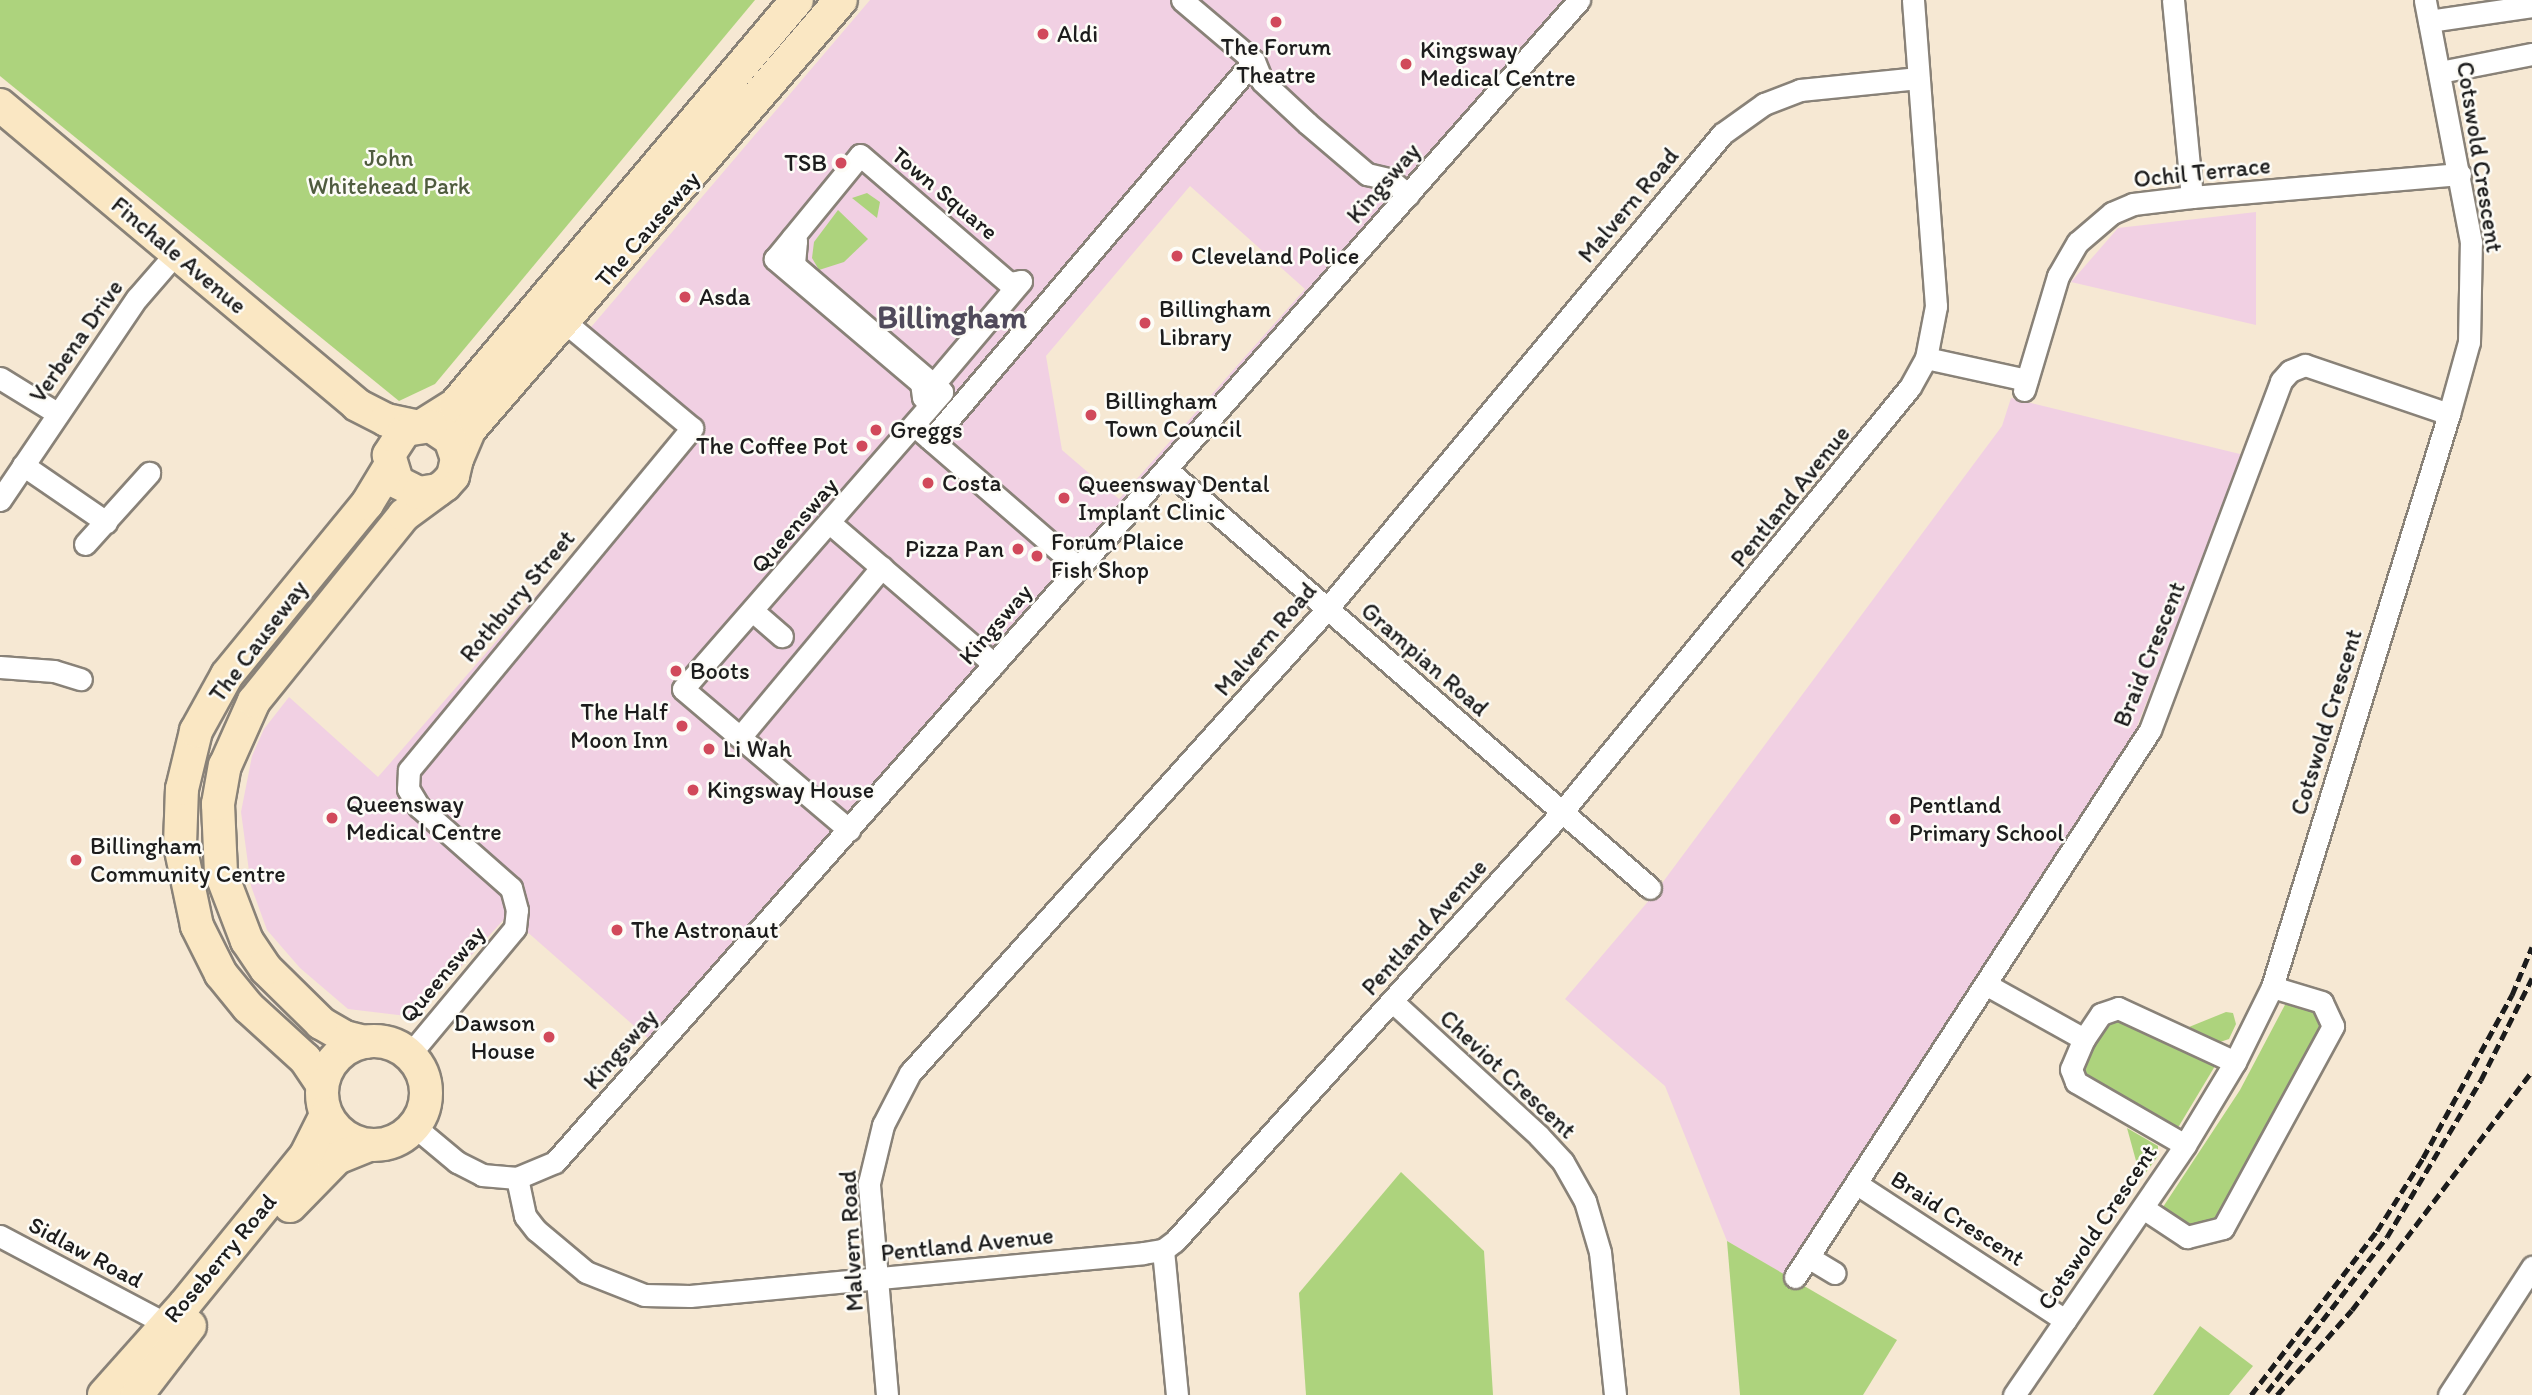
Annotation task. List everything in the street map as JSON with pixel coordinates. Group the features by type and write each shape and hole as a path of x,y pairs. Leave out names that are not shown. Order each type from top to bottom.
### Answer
{"street":[{"name":"The Causeway","path":"324,1099 304,1059 248,1007 221,974 197,926 180,845 182,789 196,731 227,675 367,504 389,461 396,439 455,405 797,0"},
{"name":"The Causeway","path":"365,1042 345,1037 321,1023 267,970 247,941 221,873 218,804 225,766 254,701 404,515 453,476 470,429 841,0"},
{"path":"1182,0 1254,61 1269,90 1367,174 1389,179 1408,195"},
{"name":"Kingsway","path":"415,1127 466,1167 482,1175 517,1178 542,1170 566,1151 1579,0"},
{"name":"Pentland Avenue","path":"517,1178 525,1216 536,1230 586,1272 644,1295 690,1296 1163,1250 1393,1002 1562,812 1889,416 1926,358 1936,306 1913,0"},
{"path":"2173,0 2192,197"},
{"path":"2427,10 2532,6"},
{"name":"Cotswold Crescent","path":"2014,1395 2185,1145 2235,1062 2272,987 2449,414 2469,342 2473,292 2471,242 2427,10"},
{"path":"2440,72 2532,54"},
{"path":"931,440 1254,61"},
{"name":"Malvern Road","path":"887,1395 869,1183 872,1160 883,1125 909,1073 1327,609 1722,134 1764,104 1800,90 1919,78"},
{"name":"Finchale Avenue","path":"0,105 357,405 396,423 419,425"},
{"path":"1008,296 938,388 794,265 794,240 859,163 1034,317"},
{"name":"Ochil Terrace","path":"1926,358 2025,385 2058,276 2078,242 2112,213 2133,204 2460,174"},
{"name":"Verbena Drive","path":"0,500 137,299 177,252"},
{"name":"Rothbury Street","path":"515,929 517,909 511,888 419,807 408,789 409,770 692,428 565,322"},
{"name":"Braid Crescent","path":"1795,1277 2150,730 2281,381 2290,371 2305,365 2449,414"},
{"path":"0,378 57,413"},
{"name":"Queensway","path":"741,736 683,689 831,524 914,426 938,388"},
{"name":"Finchale Avenue","path":"357,405 389,461"},
{"path":"419,425 450,439 457,459"},
{"path":"914,426 1079,568"},
{"path":"389,461 408,490 438,490"},
{"path":"23,465 106,523"},
{"name":"Grampian Road","path":"1166,469 1650,888"},
{"path":"85,544 149,473"},
{"path":"831,524 994,664"},
{"path":"849,830 741,736 882,568"},
{"path":"754,612 782,636"},
{"path":"0,667 54,670 81,679"},
{"name":"Queensway","path":"410,1054 515,929"},
{"path":"1987,985 2084,1039"},
{"path":"2143,1208 2188,1237 2223,1228 2333,1026 2322,1002 2272,987"},
{"name":"Cheviot Crescent","path":"1393,1002 1539,1136 1563,1162 1585,1201 1600,1252 1615,1395"},
{"path":"2185,1145 2077,1082 2071,1069 2084,1039 2101,1014 2118,1008 2235,1062"},
{"path":"365,1042 389,1042 410,1054 421,1070 427,1099 415,1127 390,1144 368,1146 349,1140 324,1099 338,1055 365,1042"},
{"name":"Roseberry Road","path":"123,1391 175,1328 306,1155 324,1099"},
{"name":"Roseberry Road","path":"175,1328 322,1170 337,1158 368,1146"},
{"name":"Braid Crescent","path":"1857,1184 2065,1320"},
{"name":"Sidlaw Road","path":"0,1236 175,1328"},
{"path":"1163,1250 1177,1395"},
{"path":"1808,1257 1835,1273"},
{"path":"2449,1395 2532,1267"}],"shaded area":[{"path":"870,0 1592,0 649,1039 508,915 415,1017 348,1009 300,968 267,930 251,886 241,812 252,756 264,729 289,697 378,777 683,427 586,333","holes":["1190,186 1305,289 1119,499 1062,450 1046,356"]},
{"path":"2256,212 2256,325 2071,282 2118,228"},
{"name":"Pentland Primary School","path":"2011,398 2244,455 2132,739 1785,1275 1727,1241 1665,1086 1565,999 1651,898 2002,426"}],"green space":[{"name":"John Whitehead Park","path":"0,0 755,0 435,384 399,401 0,76"},
{"path":"867,193 880,202 877,218 852,198"},
{"path":"838,210 868,239 844,262 819,270 812,258 814,242"},
{"path":"2287,1001 2312,1009 2321,1031 2216,1226 2185,1229 2164,1214 2163,1207 2240,1090"},
{"path":"2226,1012 2233,1013 2236,1024 2229,1039 2220,1042 2189,1027"},
{"path":"2119,1017 2212,1058 2215,1066 2179,1126 2174,1128 2086,1082 2082,1063 2107,1020"},
{"path":"2127,1128 2158,1146 2158,1156 2141,1179"},
{"path":"1401,1172 1484,1251 1493,1395 1306,1395 1299,1293"},
{"path":"1727,1241 1897,1340 1863,1395 1740,1395"},
{"path":"2200,1326 2253,1366 2229,1395 2153,1395"}],"railway":[{"path":"2251,1395 2377,1231 2423,1158 2512,995 2532,947"},
{"path":"2267,1392 2387,1237 2481,1080 2532,978"},
{"path":"2277,1395 2352,1310 2532,1071"}],"place":[{"name":"The Forum Theatre","path":"1276,22"},
{"name":"Aldi","path":"1043,34"},
{"name":"Kingsway Medical Centre","path":"1406,64"},
{"name":"TSB","path":"841,163"},
{"name":"Cleveland Police","path":"1177,256"},
{"name":"Asda","path":"685,297"},
{"name":"Billingham Library","path":"1145,323"},
{"name":"Billingham Town Council","path":"1091,415"},
{"name":"Greggs","path":"876,430"},
{"name":"The Coffee Pot","path":"862,446"},
{"name":"Costa","path":"928,483"},
{"name":"Queensway Dental Implant Clinic","path":"1064,498"},
{"name":"Pizza Pan","path":"1018,549"},
{"name":"Forum Plaice Fish Shop","path":"1037,556"},
{"name":"Boots","path":"676,671"},
{"name":"The Half Moon Inn","path":"682,726"},
{"name":"Li Wah","path":"709,749"},
{"name":"Kingsway House","path":"693,790"},
{"name":"Queensway Medical Centre","path":"332,818"},
{"name":"Pentland Primary School","path":"1895,819"},
{"name":"Billingham Community Centre","path":"76,860"},
{"name":"The Astronaut","path":"617,930"},
{"name":"Dawson House","path":"549,1037"}],"district":[{"name":"Billingham","path":"952,317"}]}
